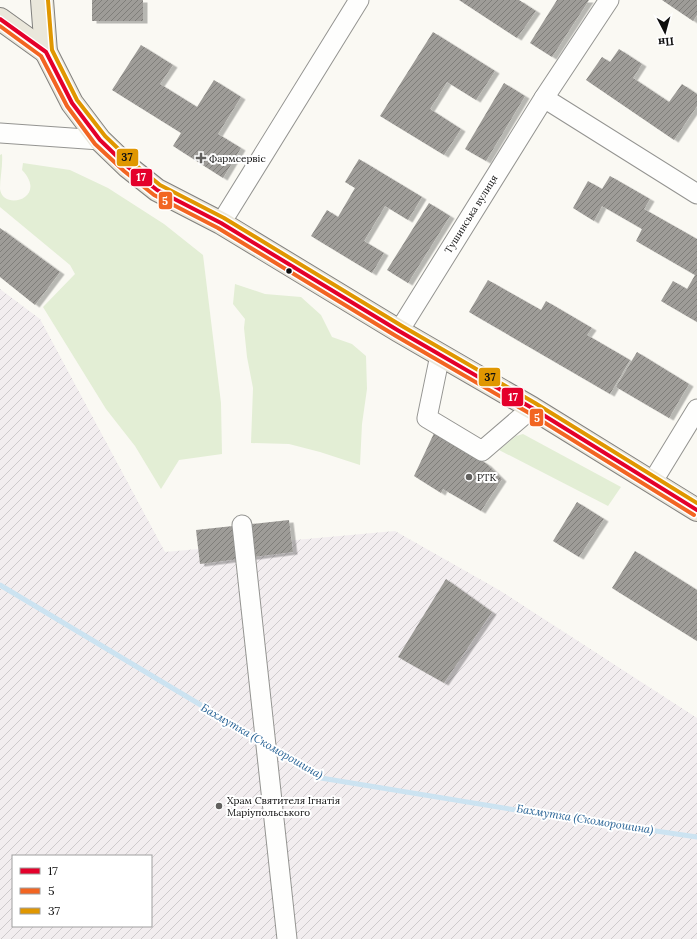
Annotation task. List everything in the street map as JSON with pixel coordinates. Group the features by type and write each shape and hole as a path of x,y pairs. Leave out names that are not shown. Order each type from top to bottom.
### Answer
{"main road":[{"path":"42,0 46,52 72,103 100,140 128,167 157,190 221,223 399,331 532,408 653,481 697,510"},
{"path":"0,19 46,52"}],"street":[{"path":"221,223 359,0"},
{"name":"Тушинська вулиця","path":"399,331 544,98 609,0"},
{"path":"544,98 697,194"},
{"path":"0,133 100,140"},
{"path":"440,355 427,418 482,451 532,408"},
{"path":"653,481 697,409"},
{"path":"242,525 288,939"}],"shaded area":[{"path":"0,289 40,319 165,552 395,531 499,590 697,718 697,939 0,939"}],"green space":[{"path":"2,154 2,163 0,189 0,155"},
{"path":"23,163 70,170 108,188 164,224 203,255 221,403 222,454 179,460 161,489 135,446 106,409 43,307 75,274 70,265 0,207 0,189 3,196 8,200 22,199 28,194 30,188 29,180 22,170"},
{"path":"235,284 265,294 301,297 321,315 332,337 352,344 366,356 367,389 362,424 360,465 289,444 251,443 253,388 247,357 244,328 245,319 233,304"},
{"path":"523,434 621,487 608,506 499,450 516,436"}],"building":[{"path":"92,0 143,0 143,21 92,21"},
{"path":"459,0 519,0 536,11 517,38"},
{"path":"557,0 589,0 552,57 530,43"},
{"path":"662,0 697,0 697,15 693,21"},
{"path":"433,32 495,71 476,100 447,82 430,109 461,129 444,155 380,116"},
{"path":"141,45 173,65 160,84 197,107 214,80 241,97 218,134 241,148 223,178 173,146 181,133 112,90"},
{"path":"619,49 642,64 633,78 669,102 682,84 697,94 697,106 674,140 586,80 602,57 610,62"},
{"path":"504,83 525,96 486,161 465,149"},
{"path":"359,159 422,197 408,220 385,206 364,241 384,253 372,273 311,236 327,210 338,217 355,188 345,182"},
{"path":"610,176 650,199 644,209 697,239 697,322 661,301 673,281 687,289 695,275 636,241 642,229 602,206 594,221 573,208 588,181 602,189"},
{"path":"429,203 450,216 408,283 387,270"},
{"path":"0,228 60,272 35,305 0,277"},
{"path":"488,280 541,310 546,301 592,328 587,335 630,360 610,394 469,312"},
{"path":"637,352 689,384 669,418 616,387"},
{"path":"435,431 487,464 502,479 481,511 443,489 441,493 414,476"},
{"path":"577,502 604,519 579,557 553,541"},
{"path":"289,520 293,552 200,564 196,530"},
{"path":"635,551 697,590 697,641 612,588"},
{"path":"446,579 492,612 444,683 398,657"}],"waterway":[{"name":"Бахмутка (Скоморошина)","path":"0,585 261,741"},
{"name":"Бахмутка (Скоморошина)","path":"271,748 321,778 534,813 697,837"}],"transit line":[{"name":"37","path":"48,0 52,50 77,100 105,136 132,162 160,185 224,218 402,326 535,403 697,503"},
{"name":"17","path":"0,19 46,52 72,103 100,140 128,167 157,190 221,223 399,331 532,408 697,510"},
{"name":"5","path":"0,26 41,56 67,106 95,144 124,171 154,195 218,228 396,336 529,413 694,515"}],"place":[{"name":"Фармсервіс","path":"201,158"},
{"name":"РТК","path":"469,477"},
{"name":"Храм Святителя Ігнатія Маріупольського","path":"219,806"}]}
